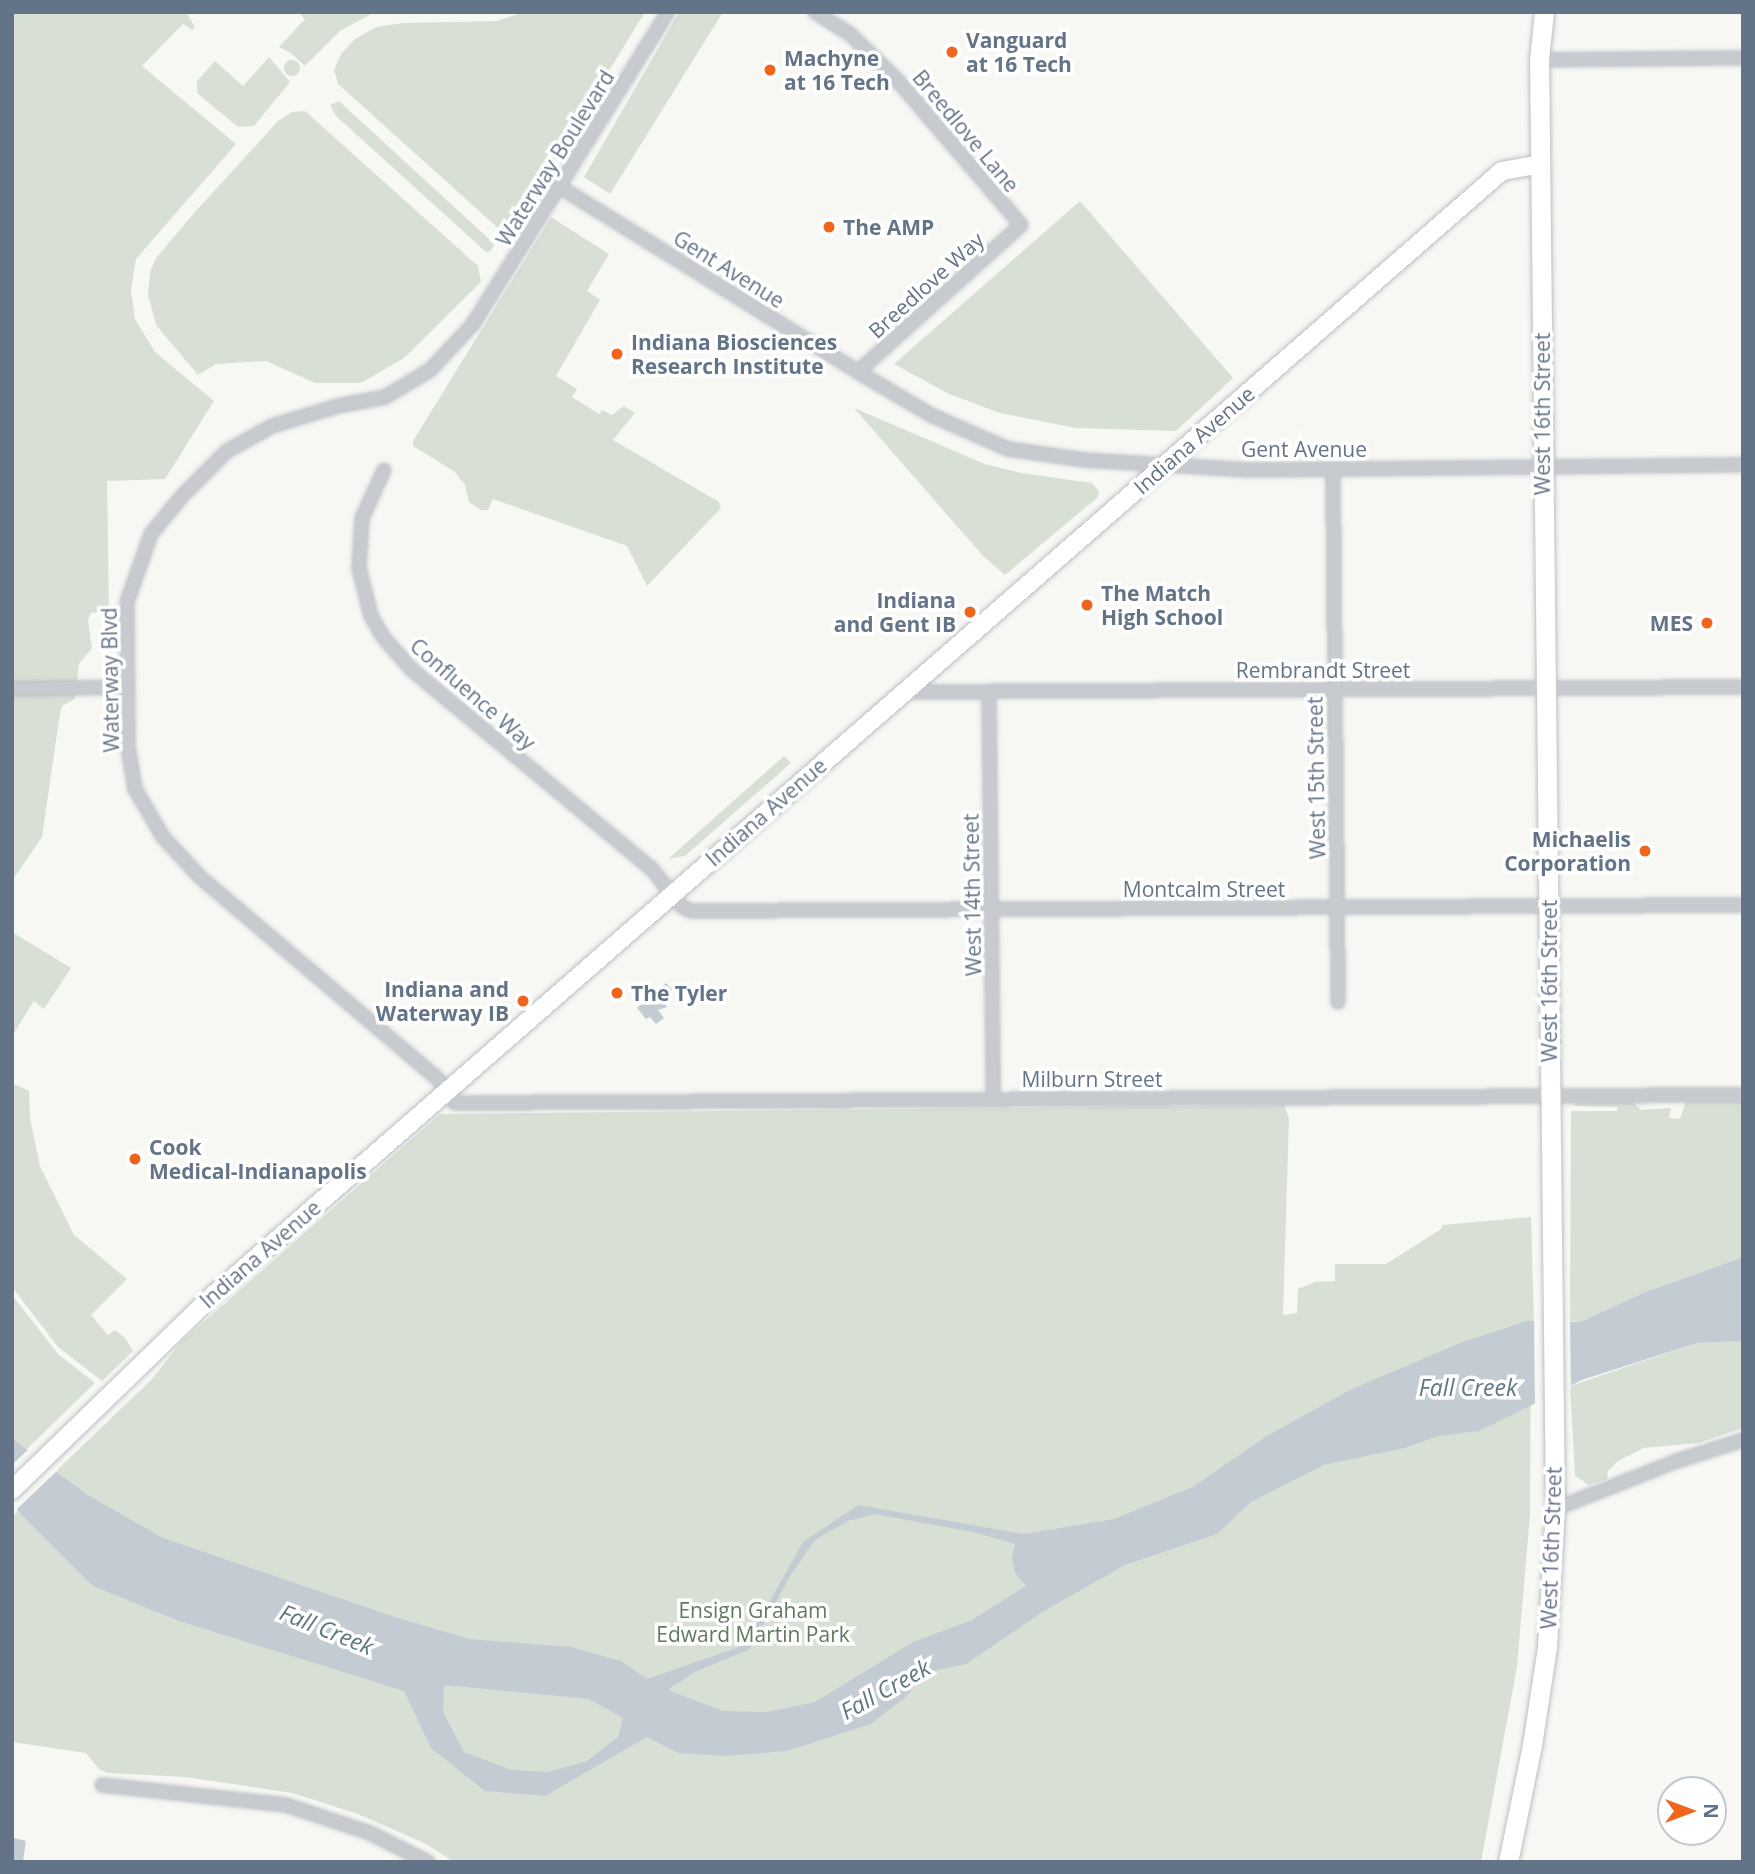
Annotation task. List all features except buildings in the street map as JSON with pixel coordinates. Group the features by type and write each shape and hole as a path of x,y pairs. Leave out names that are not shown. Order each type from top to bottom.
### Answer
{"main road":[{"name":"West 16th Street","path":"1508,1862 1532,1745 1546,1647 1555,1509 1539,60 1544,12"},
{"name":"Indiana Avenue","path":"12,1490 209,1298 1502,172 1540,164"}],"street":[{"name":"Waterway Boulevard","path":"474,323 668,12"},
{"name":"Breedlove Lane","path":"815,12 850,34 898,81 1021,225"},
{"path":"1539,60 1743,58"},
{"name":"Gent Avenue","path":"560,187 931,415 1008,449 1044,456 1249,470 1743,465"},
{"name":"Breedlove Way","path":"858,372 1021,225"},
{"name":"Waterway Blvd","path":"448,1091 437,1078 201,878 163,837 135,789 128,746 127,602 151,534 183,495 227,451 272,426 338,406 385,397 430,370 474,323"},
{"name":"West 15th Street","path":"1333,470 1338,1002"},
{"name":"Confluence Way","path":"384,471 362,518 359,568 371,616 383,637 412,670 652,869 671,895"},
{"path":"12,689 127,687"},
{"name":"Rembrandt Street","path":"904,692 1743,687"},
{"name":"West 14th Street","path":"989,692 993,1098"},
{"name":"Montcalm Street","path":"671,895 681,906 691,911 1743,905"},
{"name":"Milburn Street","path":"448,1091 455,1102 1743,1095"},
{"path":"1555,1509 1677,1461 1743,1440"},
{"path":"103,1785 286,1805 370,1833 428,1862"}],"green space":[{"path":"12,12 186,12 195,27 192,30 183,24 142,66 236,144 136,259 131,290 135,319 155,352 214,401 165,479 107,481 109,611 91,613 88,620 92,648 79,664 75,699 62,706 60,713 42,837 12,881"},
{"path":"298,12 375,12 340,31 305,66 291,53 279,47 305,19"},
{"path":"525,12 645,12 513,228 498,228 338,84 334,70 341,54 355,39 376,27 403,23 496,21"},
{"path":"679,12 723,12 610,194 584,177"},
{"path":"269,57 290,82 254,126 238,127 197,93 197,81 215,61 243,86"},
{"path":"292,60 298,62 298,74 292,76 286,74 284,68 286,62"},
{"path":"339,101 489,239 494,245 491,251 486,252 336,116 330,105"},
{"path":"305,111 478,266 481,282 404,358 361,383 315,383 266,361 216,364 198,375 156,325 148,295 150,272 156,258 278,121 292,112"},
{"path":"1080,201 1233,378 1176,431 1076,428 1000,413 949,394 894,364"},
{"path":"551,217 609,254 587,291 600,300 556,376 577,389 572,397 599,414 602,410 612,415 624,406 635,413 613,440 719,502 721,508 647,586 627,546 493,499 488,510 481,510 469,502 465,485 455,472 413,446 413,441"},
{"path":"854,408 985,464 1021,473 1092,483 1099,491 1098,497 1005,575 983,556"},
{"path":"784,756 791,763 685,856 668,859"},
{"path":"12,932 71,968 44,1009 34,1001 12,1036"},
{"path":"12,1083 29,1091 30,1118 40,1166 74,1235 127,1279 91,1315 108,1335 115,1330 125,1338 133,1351 102,1381 58,1347 12,1287"},
{"path":"1743,1100 1743,1257 1643,1293 1580,1322 1570,1321 1571,1111 1617,1111 1618,1107 1575,1106 1575,1103 1632,1101 1641,1110 1671,1108 1669,1118 1680,1119 1686,1101"},
{"name":"Ensign Graham Edward Martin Park","path":"1284,1105 1289,1118 1283,1315 1297,1313 1298,1289 1315,1282 1335,1281 1335,1264 1386,1264 1441,1229 1442,1225 1531,1217 1534,1322 1531,1322 1530,1515 1517,1667 1481,1862 454,1862 426,1844 358,1814 292,1793 185,1777 108,1773 99,1769 86,1753 12,1742 12,1516 18,1511 23,1515 64,1477 56,1471 152,1379 181,1342 440,1114"},
{"path":"12,1295 58,1354 95,1383 27,1449 12,1438"},
{"path":"1743,1341 1743,1428 1699,1443 1644,1448 1618,1461 1608,1471 1607,1479 1589,1485 1575,1476 1570,1386 1697,1343"}],"water":[{"path":"666,983 673,990 662,999 667,1007 658,1010 664,1018 656,1024 650,1017 646,1019 637,1008 643,1002 648,1005 654,999 651,995"},
{"name":"Fall Creek","path":"1743,1257 1743,1341 1697,1343 1582,1380 1479,1431 1439,1436 1404,1448 1324,1465 1251,1502 1217,1534 1125,1565 1044,1611 966,1664 924,1673 907,1696 871,1724 787,1751 726,1756 678,1753 647,1737 545,1796 485,1791 431,1748 404,1691 179,1621 93,1586 12,1505 12,1438 86,1494 163,1538 392,1616 469,1639 571,1647 621,1661 647,1679 745,1645 803,1542 858,1505 1024,1534 1114,1519 1193,1487 1268,1435 1352,1389 1460,1343 1527,1321 1580,1322 1643,1293","holes":["875,1514 977,1533 1015,1544 1012,1558 1015,1573 1026,1586 972,1620 913,1642 815,1702 767,1712 723,1711 668,1690 695,1672 750,1649 792,1573 815,1540 848,1521","444,1685 589,1699 623,1718 618,1737 587,1761 549,1772 511,1770 464,1752 443,1712"]},
{"path":"14,1838 26,1841 23,1862 12,1860"}],"pier":[{"path":"1534,1318 1570,1318 1571,1390 1535,1407"},
{"path":"30,1448 59,1469 14,1512 12,1465"}],"place":[{"name":"Vanguard at 16 Tech","path":"952,52"},
{"name":"Machyne at 16 Tech","path":"770,70"},
{"name":"The AMP","path":"829,227"},
{"name":"Indiana Biosciences Research Institute","path":"617,354"},
{"name":"The Match High School","path":"1087,605"},
{"name":"Indiana and Gent IB","path":"970,612"},
{"name":"MES","path":"1707,623"},
{"name":"Michaelis Corporation","path":"1645,851"},
{"name":"The Tyler","path":"617,993"},
{"name":"Indiana and Waterway IB","path":"523,1001"},
{"name":"Cook Medical-Indianapolis","path":"135,1159"}]}
